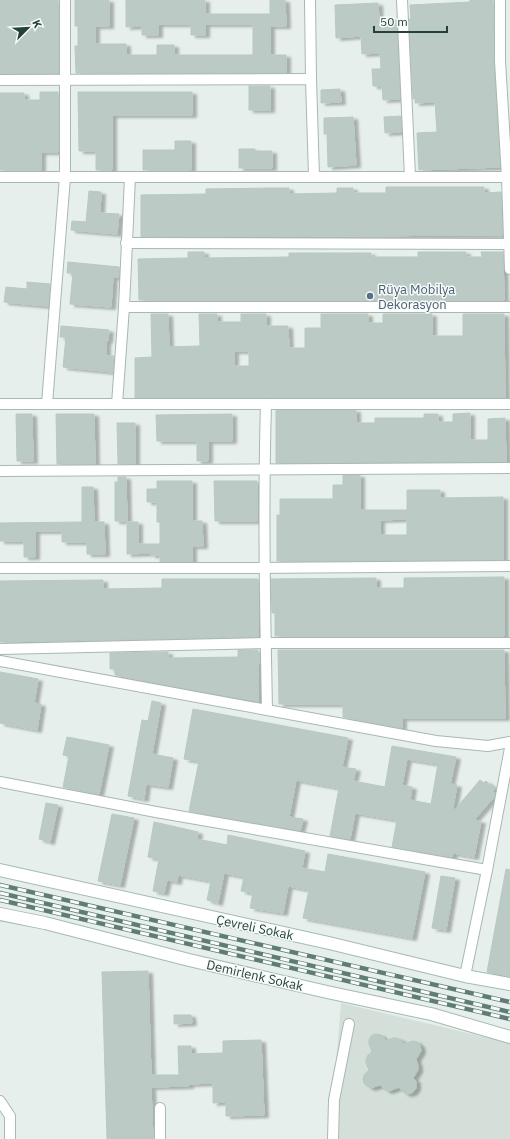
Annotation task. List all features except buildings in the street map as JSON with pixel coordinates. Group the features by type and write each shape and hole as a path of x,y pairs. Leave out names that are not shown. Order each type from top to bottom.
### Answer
{"street":[{"path":"47,404 65,177 65,0"},
{"path":"310,0 314,177"},
{"path":"402,0 410,177"},
{"path":"500,0 500,61 506,101 510,268"},
{"path":"0,80 311,79"},
{"path":"0,177 508,177"},
{"path":"117,404 124,307 130,177"},
{"path":"126,243 509,244"},
{"path":"124,307 510,307"},
{"path":"0,404 510,404"},
{"path":"266,404 264,568 267,710"},
{"path":"0,471 510,468"},
{"path":"0,568 510,566"},
{"path":"0,649 266,643 510,643"},
{"path":"0,661 436,741 488,746 510,742"},
{"path":"465,976 510,748"},
{"path":"0,782 156,812 487,870"},
{"name":"Çevreli Sokak","path":"0,870 329,943 465,976 510,984"},
{"name":"Demirlenk Sokak","path":"0,914 45,923 189,960 431,1014 510,1037"},
{"path":"333,1139 334,1100 350,1024"},
{"path":"0,1101 10,1116 10,1139"},
{"path":"160,1108 160,1139"}],"shaded area":[{"path":"341,1003 510,1043 510,1139 330,1139"}],"railway":[{"path":"0,885 510,1002"},
{"path":"0,893 510,1012"},
{"path":"0,900 510,1019"}],"place":[{"name":"Rüya Mobilya Dekorasyon","path":"370,296"}]}
